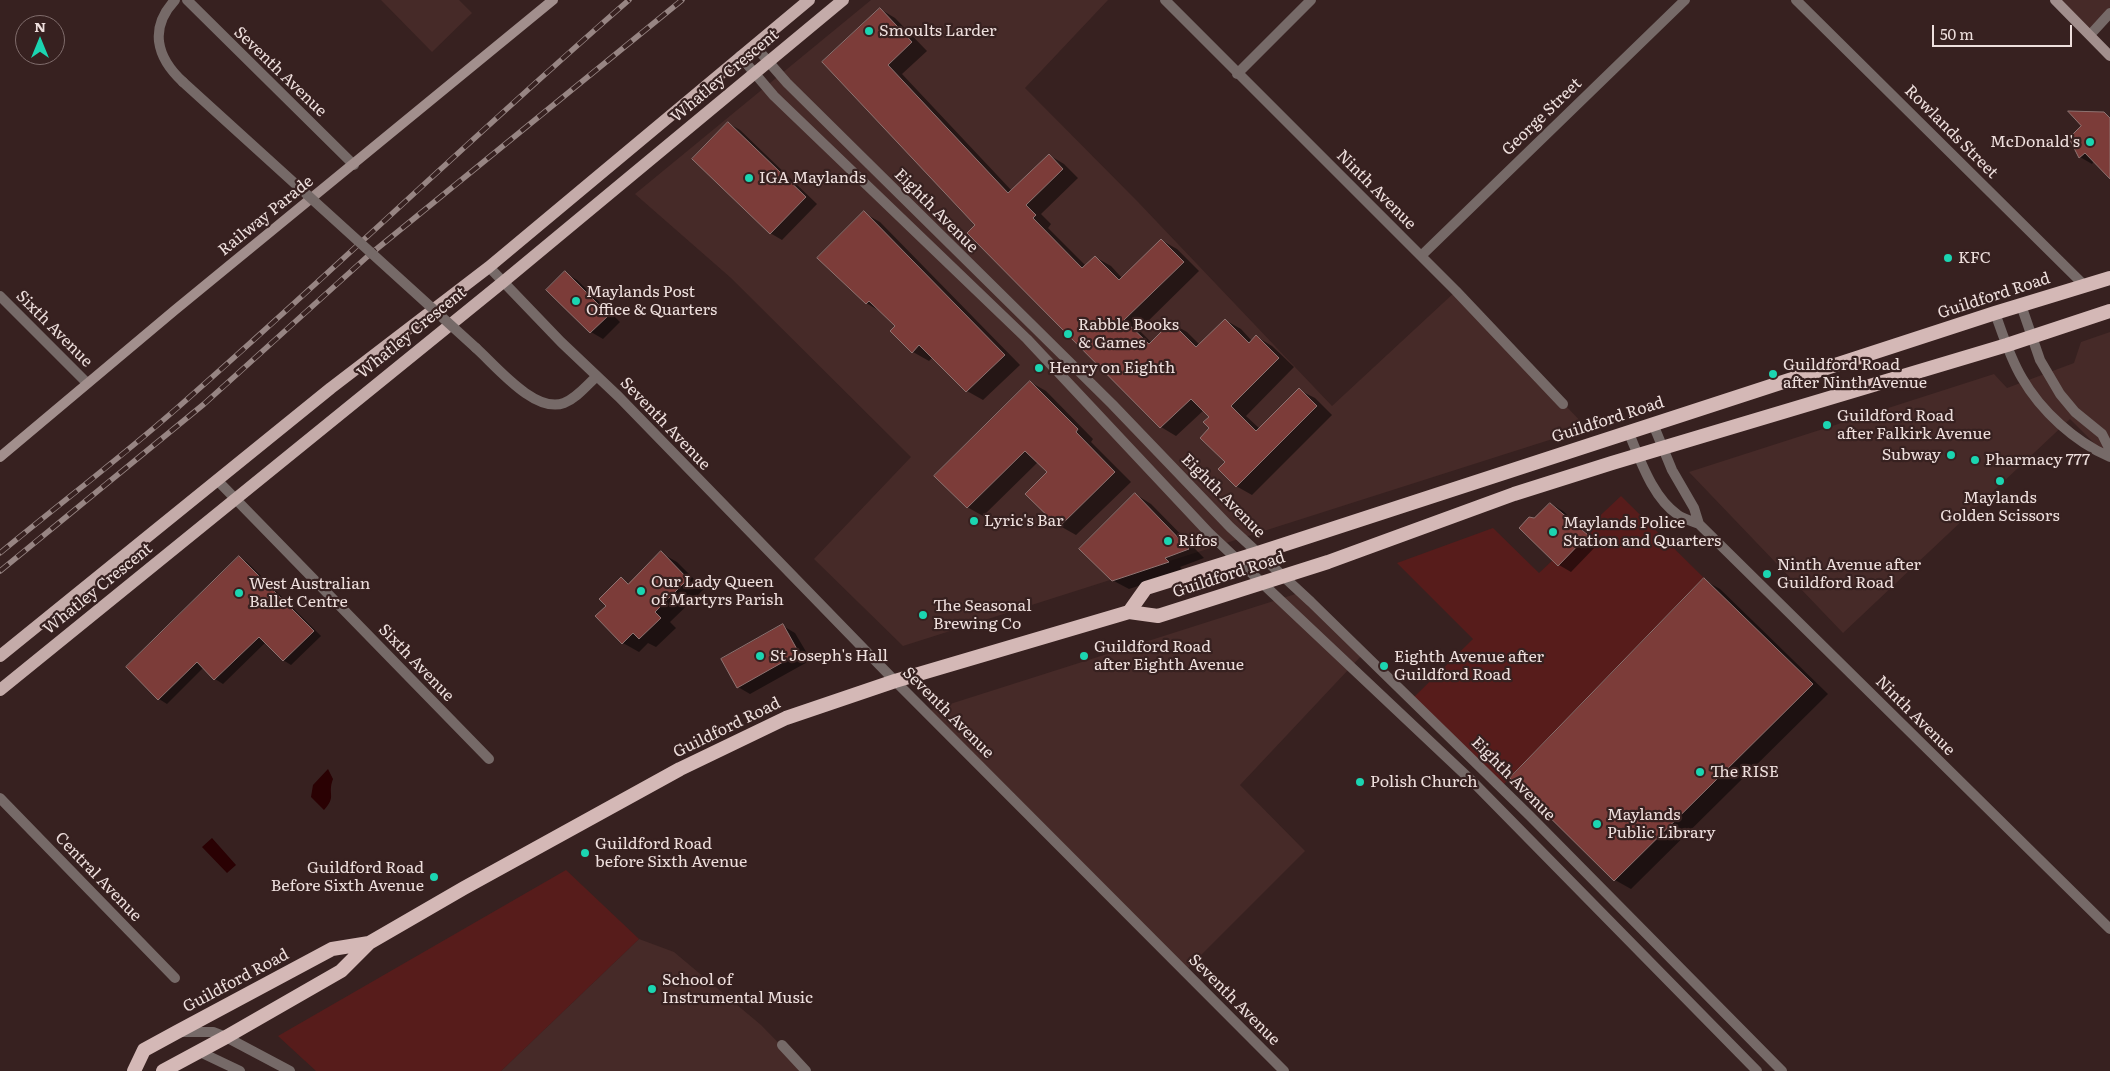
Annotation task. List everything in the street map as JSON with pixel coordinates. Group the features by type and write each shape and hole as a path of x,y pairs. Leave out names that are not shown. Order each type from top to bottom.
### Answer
{"highway":[{"name":"Guildford Road","path":"1129,612 1146,588 1237,560 1628,431 2110,278"},
{"name":"Guildford Road","path":"163,1071 200,1052 340,971 369,943 680,769 786,718 895,682 1129,612 1158,616 1328,562 1514,494 2006,345 2110,311"},
{"name":"Guildford Road","path":"134,1071 144,1050 176,1032 332,949 369,943"}],"main road":[{"name":"Railway Parade","path":"0,457 87,383 553,0"},
{"name":"Whatley Crescent","path":"0,656 331,388 489,267 809,0"},
{"name":"Whatley Crescent","path":"0,690 234,498 503,282 843,0"},
{"path":"2054,0 2110,56"}],"street":[{"path":"175,0 160,20 158,36 164,57 174,74 523,392 543,404 554,406 573,399 597,376"},
{"name":"Seventh Avenue","path":"187,0 354,165"},
{"name":"Ninth Avenue","path":"1165,0 1421,256 1563,404"},
{"path":"1237,74 1311,0"},
{"name":"George Street","path":"1421,256 1685,0"},
{"name":"Rowlands Street","path":"1796,0 2085,286"},
{"path":"2090,34 2110,13"},
{"name":"Eighth Avenue","path":"754,44 768,62 848,145 1112,404 1258,553 1530,816 1782,1071"},
{"name":"Eighth Avenue","path":"740,56 774,96 1027,339 1209,533 1474,783 1757,1071"},
{"name":"Seventh Avenue","path":"489,267 560,342 597,376 895,682 1284,1071"},
{"name":"Sixth Avenue","path":"0,296 87,383"},
{"path":"2021,305 2040,360 2060,394 2075,412 2102,434 2110,450"},
{"path":"1995,313 2006,345 2022,379 2037,400 2060,423 2090,448 2110,457"},
{"name":"Ninth Avenue","path":"1653,424 1662,448 1694,508 1699,524"},
{"name":"Ninth Avenue","path":"1628,431 1654,487 1667,505 1678,515 1699,524 2110,929"},
{"name":"Sixth Avenue","path":"217,480 489,759"},
{"name":"Central Avenue","path":"0,798 175,978"},
{"path":"176,1032 213,1032 290,1071"},
{"path":"782,1045 806,1071"},
{"path":"200,1052 240,1071"}],"shaded area":[{"path":"381,0 459,0 472,13 432,52"},
{"path":"871,0 1108,0 1025,88 1138,202 1332,406 1456,291 1587,428 903,646 814,559 911,457 731,278 635,194"},
{"path":"2055,0 2110,0 2110,13 2090,35"},
{"path":"2110,332 2110,459 2070,419 1843,633 1689,472 1994,374 2007,388 2074,363 2081,342"},
{"path":"1621,496 1704,578 1501,787 1412,699 1473,639 1397,563 1493,528 1539,573"},
{"path":"1305,591 1364,653 1240,785 1305,851 1184,972 925,712"},
{"path":"328,769 333,779 330,802 324,810 311,797 313,785"},
{"path":"212,838 236,865 227,873 202,847"},
{"path":"566,870 639,939 501,1071 316,1071 278,1036"},
{"name":"School of Instrumental Music","path":"639,939 674,952 761,1025 806,1071 501,1071"}],"building":[{"path":"880,8 912,42 888,65 1008,193 1049,154 1063,169 1026,205 1036,215 1033,218 1082,268 1095,256 1119,280 1161,239 1184,262 1124,320 1149,344 1171,322 1196,347 1225,319 1249,343 1256,335 1279,358 1231,406 1256,431 1299,388 1317,406 1236,487 1218,469 1225,462 1200,438 1209,428 1203,422 1209,417 1191,399 1160,428 967,233 975,225 822,62"},
{"name":"McDonald's","path":"2068,111 2104,112 2110,118 2110,179 2085,153 2079,158 2069,138 2081,126"},
{"name":"IGA Maylands","path":"728,122 806,197 770,234 692,159"},
{"path":"864,211 1005,355 966,392 919,345 912,353 890,331 895,326 869,301 866,304 817,258"},
{"name":"Maylands Post Office & Quarters","path":"565,271 609,315 590,333 546,290"},
{"path":"1030,381 1078,429 1076,432 1115,472 1059,527 1025,494 1047,472 1025,451 967,508 934,476"},
{"path":"1135,493 1189,549 1165,558 1169,562 1112,581 1079,549"},
{"name":"Maylands Police Station and Quarters","path":"1550,503 1588,535 1558,566 1519,528 1529,517 1534,518"},
{"name":"Our Lady Queen of Martyrs Parish","path":"661,551 688,579 655,612 661,618 639,639 633,633 622,644 595,616 606,606 599,599 621,577 628,584"},
{"name":"West Australian Ballet Centre","path":"239,556 314,631 283,661 259,637 214,680 197,662 158,700 126,667"},
{"path":"1704,578 1813,684 1614,881 1510,778"},
{"name":"St Joseph's Hall","path":"783,624 799,653 737,688 721,659"}],"railway":[{"path":"0,553 176,409 629,0"},
{"path":"0,571 204,404 368,256 682,0"}],"place":[{"name":"Smoults Larder","path":"869,31"},
{"name":"McDonald's","path":"2090,142"},
{"name":"IGA Maylands","path":"749,178"},
{"name":"KFC","path":"1948,258"},
{"name":"Maylands Post Office & Quarters","path":"576,301"},
{"name":"Rabble Books & Games","path":"1068,334"},
{"name":"Henry on Eighth","path":"1039,368"},
{"name":"Guildford Road after Ninth Avenue","path":"1773,374"},
{"name":"Guildford Road after Falkirk Avenue","path":"1827,425"},
{"name":"Subway","path":"1951,455"},
{"name":"Pharmacy 777","path":"1975,460"},
{"name":"Maylands Golden Scissors","path":"2000,481"},
{"name":"Lyric's Bar","path":"974,521"},
{"name":"Maylands Police Station and Quarters","path":"1553,532"},
{"name":"Rifos","path":"1168,541"},
{"name":"Ninth Avenue after Guildford Road","path":"1767,574"},
{"name":"Our Lady Queen of Martyrs Parish","path":"641,591"},
{"name":"West Australian Ballet Centre","path":"239,593"},
{"name":"The Seasonal Brewing Co","path":"923,615"},
{"name":"St Joseph's Hall","path":"760,656"},
{"name":"Guildford Road after Eighth Avenue","path":"1084,656"},
{"name":"Eighth Avenue after Guildford Road","path":"1384,666"},
{"name":"The RISE","path":"1700,772"},
{"name":"Polish Church","path":"1360,782"},
{"name":"Maylands Public Library","path":"1597,824"},
{"name":"Guildford Road before Sixth Avenue","path":"585,853"},
{"name":"Guildford Road Before Sixth Avenue","path":"434,877"},
{"name":"School of Instrumental Music","path":"652,989"}]}
